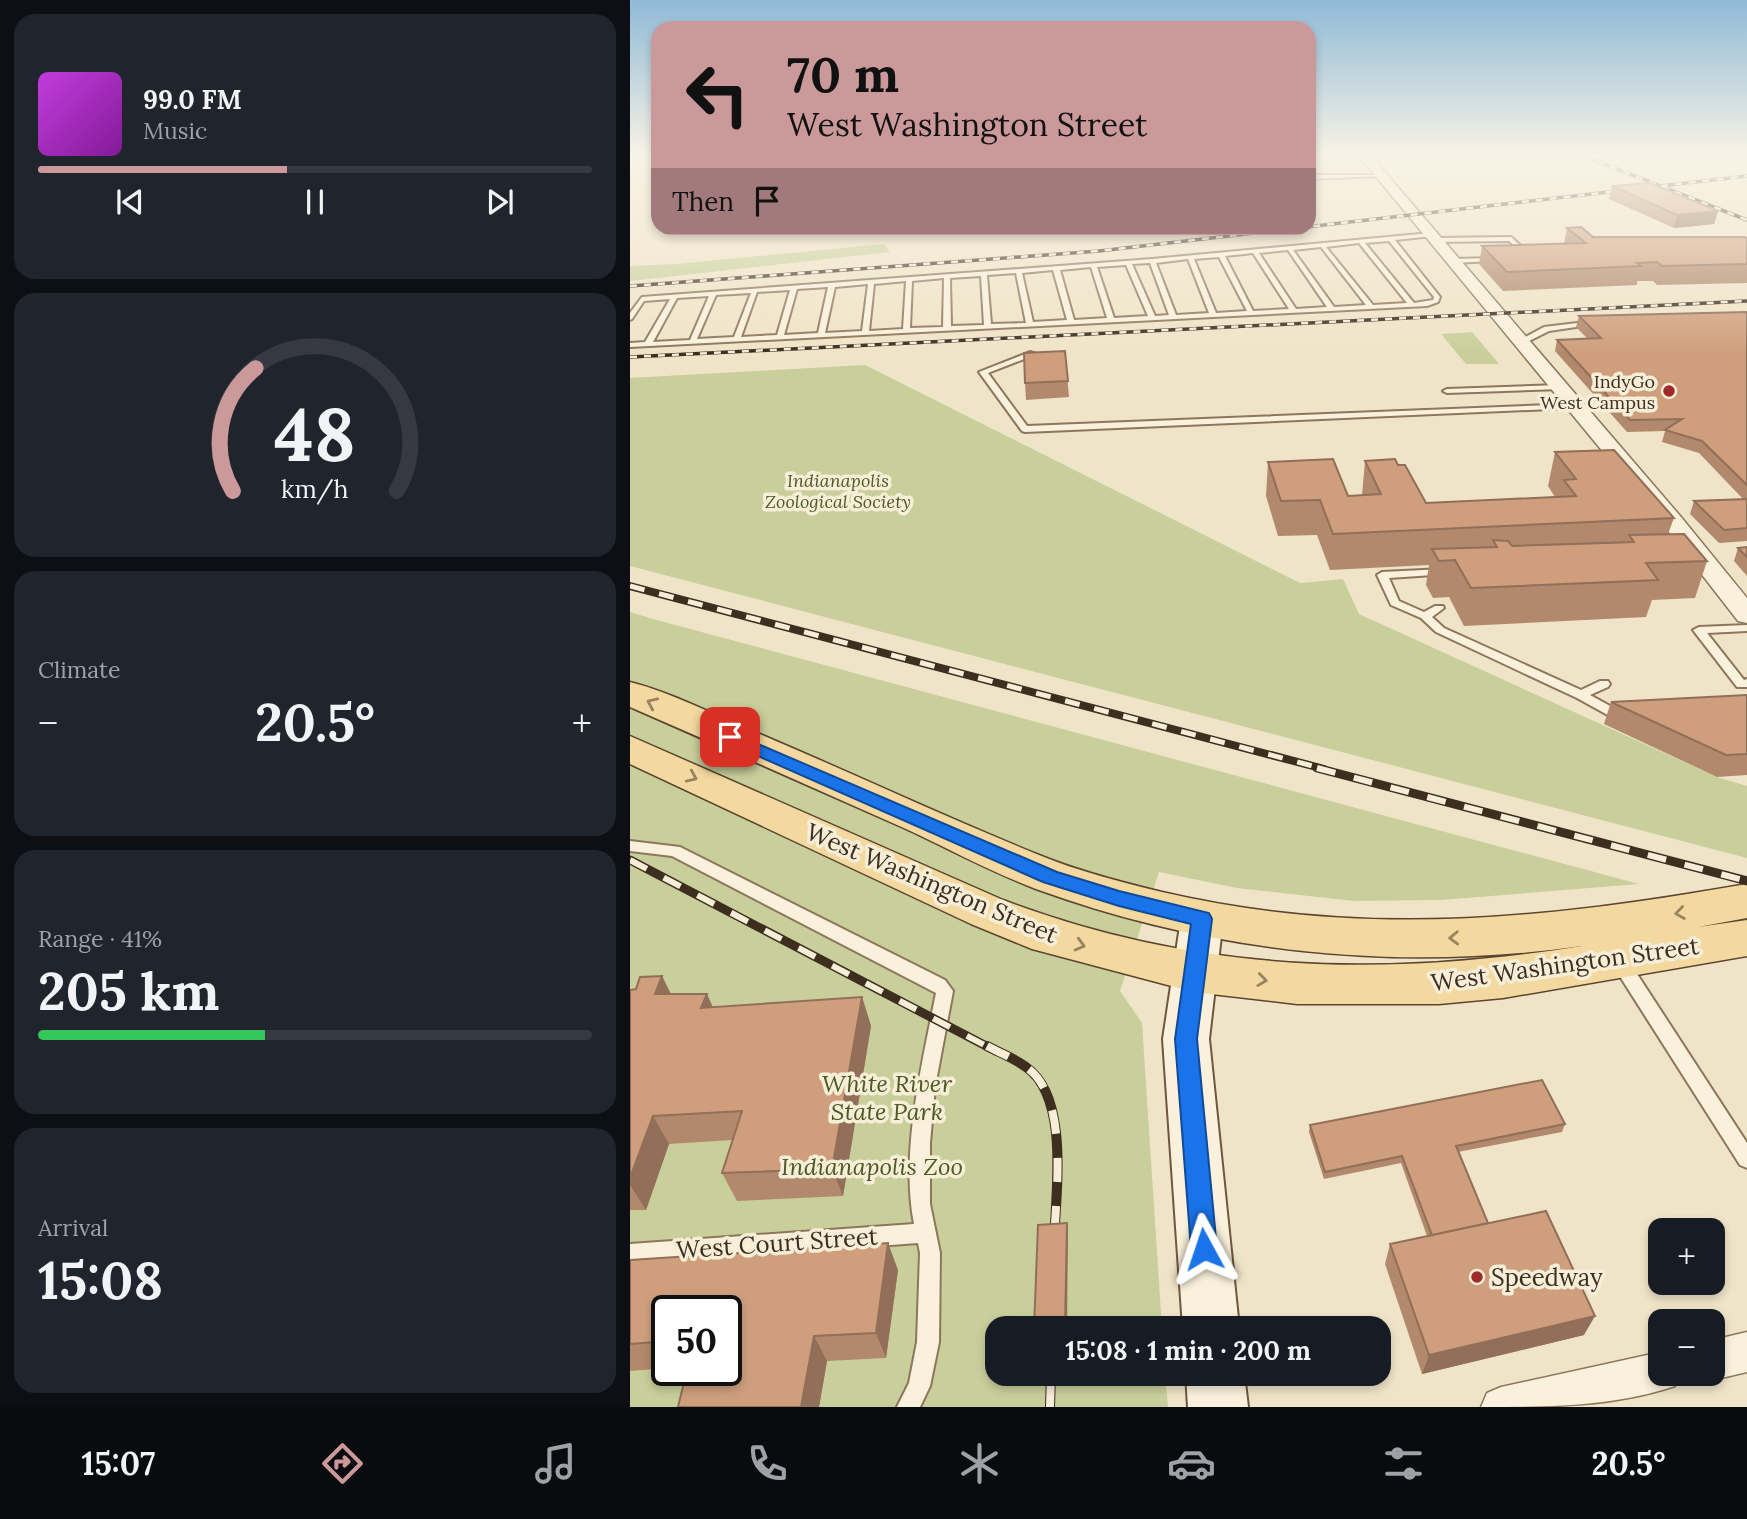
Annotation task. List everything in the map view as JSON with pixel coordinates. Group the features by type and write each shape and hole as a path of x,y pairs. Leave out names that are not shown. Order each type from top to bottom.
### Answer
{"main road":[{"name":"West Washington Street","path":"630,693 1050,877 1202,919 1336,937 1399,940 1459,938 1582,927 1747,901"},
{"name":"West Washington Street","path":"630,749 1036,932 1194,972 1297,984 1369,986 1503,978 1747,938"},
{"path":"1202,919 1186,1039 1210,1316"},
{"path":"1216,1386 1218,1407"}],"street":[{"path":"1420,222 1574,406 1697,560 1747,615"},
{"path":"1725,1357 1747,1352"},
{"path":"1502,1407 1648,1375"}],"lane":[{"path":"630,345 1412,305 1436,301 1437,297 1390,238"},
{"path":"630,318 642,299 1152,261 1390,238 1511,239 1529,256 1518,257"},
{"path":"1360,241 1412,305"},
{"path":"1322,244 1371,307"},
{"path":"1289,248 1332,309"},
{"path":"1255,251 1294,311"},
{"path":"1222,254 1251,313"},
{"path":"1190,257 1213,315"},
{"path":"1452,261 1507,258"},
{"path":"1152,261 1172,316"},
{"path":"1129,262 1152,317"},
{"path":"1093,265 1111,320"},
{"path":"1056,268 1071,322"},
{"path":"1019,271 1030,324"},
{"path":"984,273 988,326"},
{"path":"947,276 947,328"},
{"path":"906,330 909,279"},
{"path":"865,332 871,282"},
{"path":"821,335 832,285"},
{"path":"780,337 794,287"},
{"path":"737,339 755,290"},
{"path":"693,341 714,293"},
{"path":"648,344 675,296"},
{"path":"1520,342 1547,328 1602,323"},
{"path":"1033,354 983,372 1025,429 1574,406"},
{"path":"1447,391 1558,387"},
{"path":"1451,572 1382,575 1395,603 1425,616 1440,630 1581,695 1619,716"},
{"path":"1425,616 1439,608"},
{"path":"1744,683 1699,630 1747,628"},
{"path":"1581,695 1604,684"},
{"path":"630,846 675,851 939,985 945,991 926,1087 920,1143 920,1204 930,1253 928,1342 919,1386 908,1407"},
{"path":"1618,959 1747,1159"},
{"name":"West Court Street","path":"630,1254 925,1233"}],"green space":[{"path":"884,244 890,252 630,281 630,266"},
{"path":"1473,332 1499,364 1466,364 1441,334"},
{"name":"Indianapolis Zoological Society","path":"865,365 1300,583 1343,579 1359,614 1717,777 1747,786 1747,858 630,566 630,378"},
{"name":"White River State Park","path":"630,612 1639,884 1441,900 1354,901 1237,888 1159,872 1120,991 1142,1023 1161,1316 985,1316 985,1386 1166,1386 1168,1407 630,1407"}],"building":[{"path":"1581,227 1593,237 1745,237 1747,264 1662,266 1657,262 1637,263 1641,266 1507,272 1482,246 1586,243 1567,228"},
{"name":"IndyGo West Campus","path":"1747,312 1747,485 1702,441 1665,430 1682,419 1630,420 1557,340 1601,338 1579,316"},
{"path":"1065,351 1068,381 1025,383 1024,353"},
{"path":"1614,450 1674,518 1333,534 1320,500 1281,501 1268,462 1333,459 1348,496 1381,494 1365,461 1395,459 1398,465 1405,465 1426,503 1576,496 1564,480 1576,479 1555,452"},
{"path":"1747,499 1747,528 1724,530 1694,501"},
{"path":"1684,534 1707,561 1646,563 1658,580 1471,588 1455,560 1439,561 1432,549 1497,547 1493,540 1508,541 1512,546 1634,542 1629,535"},
{"path":"1747,547 1747,557 1738,548"},
{"path":"1747,695 1747,754 1726,755 1611,702"},
{"path":"662,976 655,994 707,994 701,1008 862,997 832,1169 722,1173 742,1111 653,1116 630,1178 630,990 636,989 640,977"},
{"path":"1542,1080 1565,1124 1456,1146 1488,1223 1432,1235 1402,1156 1325,1172 1310,1125"},
{"path":"1546,1211 1595,1316 1429,1355 1390,1244"},
{"path":"1067,1223 1065,1316 1034,1316 1038,1225"},
{"path":"888,1243 876,1333 814,1336 801,1407 678,1407 683,1386 742,1386 742,1295 651,1295 651,1342 630,1344 630,1260"}],"railway":[{"path":"1316,226 1352,222"},
{"path":"630,286 1099,251 1237,235"},
{"path":"630,357 1747,301"},
{"path":"630,586 1324,769"},
{"path":"1317,768 1747,881"},
{"path":"630,860 990,1048"},
{"path":"987,1046 1026,1067 1040,1082 1050,1101 1057,1150 1054,1245"},
{"path":"1050,1407 1051,1386"}],"place":[{"name":"IndyGo West Campus","path":"1669,391"},
{"name":"Speedway","path":"1477,1277"}],"route":[{"path":"730,737 1050,877 1145,906 1202,919 1186,1039 1204,1249"}],"park label":[{"name":"Indianapolis Zoo","path":"872,1166"}]}
